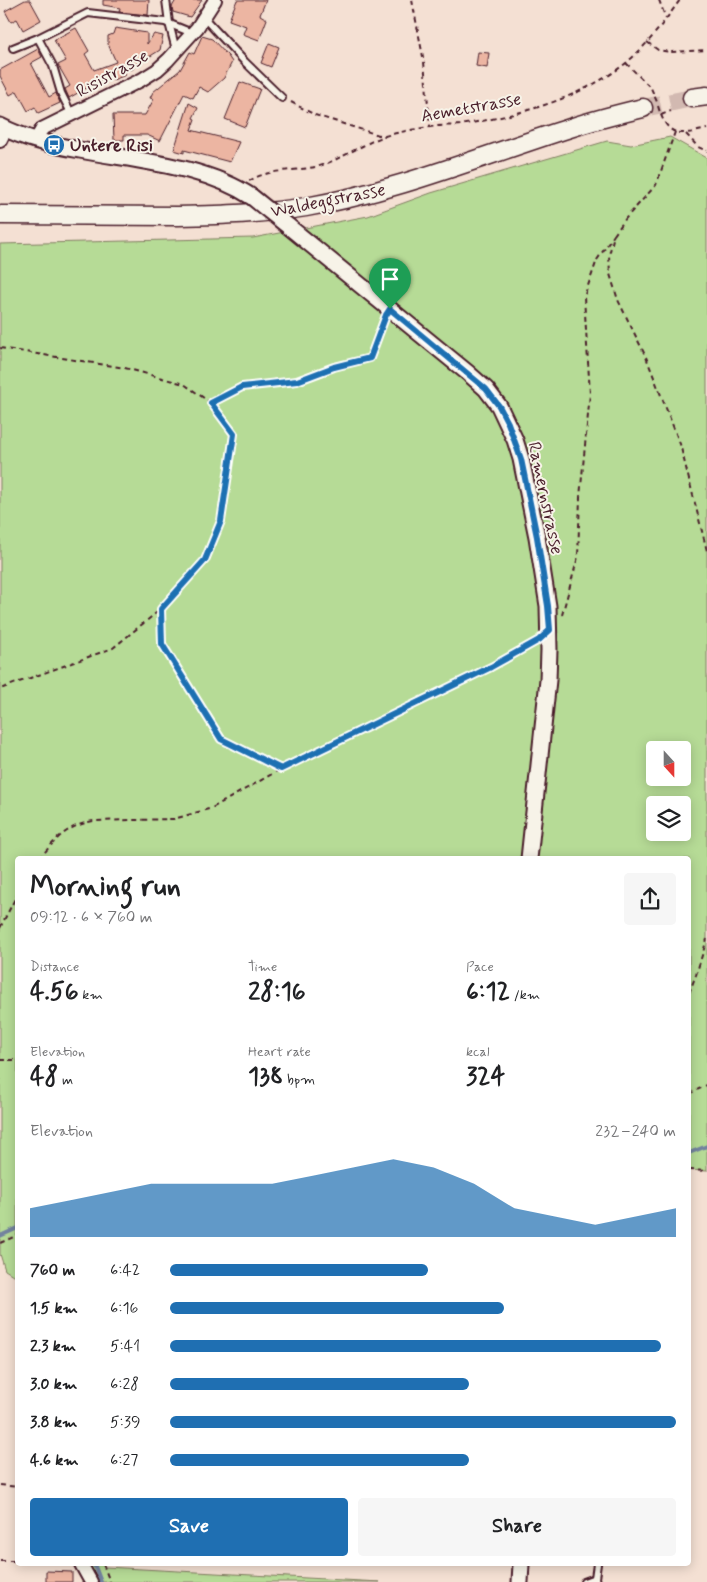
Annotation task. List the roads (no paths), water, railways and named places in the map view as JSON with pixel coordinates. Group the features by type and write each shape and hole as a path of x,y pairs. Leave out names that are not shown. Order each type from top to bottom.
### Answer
{"main road":[{"name":"Waldeggstrasse","path":"0,215 216,215 250,214 304,207 375,192 417,180 571,127 643,108"}],"street":[{"name":"Risistrasse","path":"35,141 42,129 141,80 157,70 192,33 215,0"},
{"name":"Ramernstrasse","path":"2,132 35,141 200,173 238,188 288,226 486,389 499,406 508,423 521,459 537,537 550,630 547,690 529,856"},
{"path":"82,1566 91,1582"},
{"path":"520,1582 521,1566"}],"lane":[{"path":"166,0 169,23 176,50"},
{"path":"13,48 38,38 88,13 169,23 192,33"},
{"path":"204,18 282,98"},
{"path":"38,38 53,66 60,93 72,115"},
{"path":"584,1582 595,1580 597,1566"}],"waterway":[{"path":"691,1152 707,1146"},
{"path":"0,1236 15,1229"},
{"path":"95,1566 101,1582"}],"tunnel":[{"path":"643,108 692,98"}],"place":[{"name":"Untere Risi","path":"54,145"}]}
